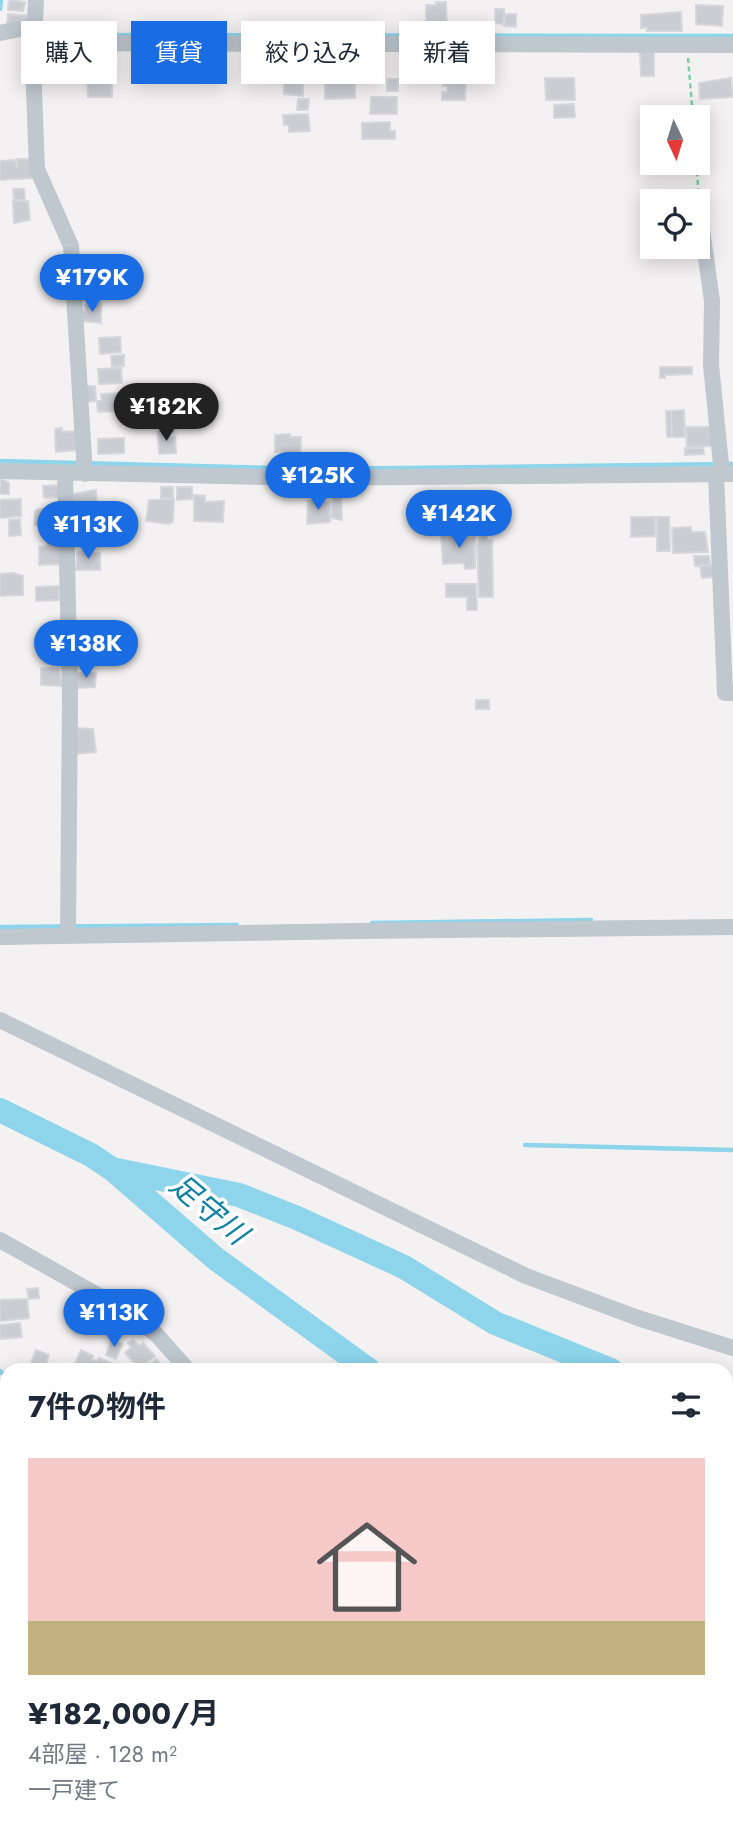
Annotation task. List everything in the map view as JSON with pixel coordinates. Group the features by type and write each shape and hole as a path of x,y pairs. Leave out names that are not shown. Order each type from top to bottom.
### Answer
{"street":[{"path":"35,21 36,0"},
{"path":"1,33 21,34"},
{"path":"117,36 733,45"},
{"path":"36,84 37,169 71,246 84,467"},
{"path":"706,259 712,301 711,365 723,470 725,693 733,693"},
{"path":"0,471 65,474 84,467 311,478 723,470"},
{"path":"65,474 70,695 68,929"},
{"path":"0,937 68,929 733,927"},
{"path":"0,1020 526,1276 638,1318 733,1348"},
{"path":"0,1240 117,1306 156,1334 182,1363"}],"path":[{"path":"687,45 692,105"}],"building":[{"path":"9,0 25,2 23,11 8,10"},
{"path":"436,2 446,2 447,21 426,21 426,5 436,5"},
{"path":"696,5 723,6 722,26 696,24"},
{"path":"495,9 504,9 504,24 495,21"},
{"path":"681,12 682,31 647,31 647,28 641,28 641,15"},
{"path":"8,14 29,16 29,21 21,21 21,25 7,26"},
{"path":"505,14 516,14 516,27 504,26"},
{"path":"640,51 654,51 654,76 641,76"},
{"path":"545,78 574,78 575,100 546,100"},
{"path":"731,78 733,97 700,99 699,83"},
{"path":"387,79 398,79 398,91 387,91"},
{"path":"87,84 112,84 112,97 88,97"},
{"path":"284,84 303,84 303,96 284,94"},
{"path":"325,84 355,84 355,98 325,99"},
{"path":"466,84 465,100 442,100 442,92 447,92 448,86 443,86"},
{"path":"371,97 397,97 397,114 370,114"},
{"path":"298,99 309,99 308,110 297,110"},
{"path":"574,104 575,117 554,118 554,105"},
{"path":"308,114 310,131 289,132 289,125 284,125 283,115"},
{"path":"390,122 390,131 395,131 395,139 362,139 362,123"},
{"path":"17,159 31,159 32,178 0,180 0,161 15,160 17,167"},
{"path":"13,189 24,189 25,200 14,200"},
{"path":"13,201 28,201 30,220 14,223"},
{"path":"121,262 122,281 109,281 109,263"},
{"path":"101,304 101,323 81,321 80,311 85,311 85,305"},
{"path":"120,337 121,352 100,354 99,338"},
{"path":"124,355 124,366 112,367 111,356"},
{"path":"660,367 692,367 692,374 665,375 665,378 660,378"},
{"path":"121,368 122,383 99,384 98,369"},
{"path":"85,386 95,386 96,401 86,402"},
{"path":"123,393 124,411 98,412 97,401 102,401 101,394"},
{"path":"684,410 685,437 672,437 671,411"},
{"path":"666,411 671,411 672,437 667,437"},
{"path":"686,427 711,427 712,446 687,447"},
{"path":"62,428 62,432 76,431 77,450 56,452 55,432 56,429"},
{"path":"168,431 169,438 175,437 176,453 159,454 158,432"},
{"path":"290,434 290,437 301,437 300,458 284,458 284,452 275,452 275,435"},
{"path":"124,438 124,453 98,454 98,439"},
{"path":"685,448 703,448 704,454 685,455"},
{"path":"0,478 9,483 9,494 0,494"},
{"path":"59,485 60,497 44,498 43,486"},
{"path":"161,487 173,487 173,498 161,498"},
{"path":"177,487 192,487 192,499 177,500"},
{"path":"96,490 97,509 73,511 72,494"},
{"path":"333,492 341,493 342,520 331,518"},
{"path":"194,495 205,496 205,502 224,501 223,522 194,521"},
{"path":"481,495 490,495 490,499 493,499 494,519 476,519 476,501"},
{"path":"21,499 21,516 0,518 0,500"},
{"path":"174,499 173,522 168,524 146,521 149,500"},
{"path":"308,501 330,502 330,522 307,524"},
{"path":"60,509 61,564 39,565 39,547 47,546 47,531 39,530 39,525 35,525 35,511"},
{"path":"631,517 655,517 655,536 631,537"},
{"path":"657,517 669,517 670,551 657,551"},
{"path":"20,519 21,535 9,536 9,520"},
{"path":"691,527 691,532 705,532 708,552 673,553 672,528"},
{"path":"468,533 468,538 475,537 475,568 465,569 464,563 443,564 441,534"},
{"path":"482,534 487,534 487,540 492,540 493,597 479,597 477,545"},
{"path":"77,552 100,553 100,570 76,570"},
{"path":"694,556 709,556 710,564 695,566"},
{"path":"712,565 714,577 702,578 700,566"},
{"path":"13,573 23,576 23,595 0,596 0,574"},
{"path":"446,584 476,584 477,610 467,610 467,597 446,597"},
{"path":"59,586 59,600 36,601 36,587"},
{"path":"41,668 59,668 62,686 41,685"},
{"path":"76,673 96,673 95,687 76,688"},
{"path":"476,700 489,700 489,709 476,709"},
{"path":"75,728 93,729 96,752 75,754"},
{"path":"38,1288 39,1298 29,1299 27,1289"},
{"path":"27,1299 29,1318 0,1321 0,1300"},
{"path":"20,1323 22,1337 0,1339 0,1325"},
{"path":"112,1339 122,1344 116,1359 106,1355"},
{"path":"133,1340 139,1346 143,1343 155,1356 147,1363 134,1363 125,1353 131,1347 128,1343"},
{"path":"36,1350 49,1355 46,1363 31,1363"},
{"path":"81,1350 93,1356 92,1359 97,1361 99,1358 112,1363 75,1363"}],"waterway":[{"path":"0,9 1,0"},
{"path":"117,35 733,36"},
{"path":"0,461 316,469 733,464"},
{"path":"372,923 591,920"},
{"path":"0,927 237,925"},
{"name":"足守川","path":"0,1110 91,1155 112,1169 216,1259 359,1363"},
{"path":"525,1145 733,1150"},
{"path":"112,1169 239,1195 297,1218 404,1267 495,1323 594,1363"}]}
